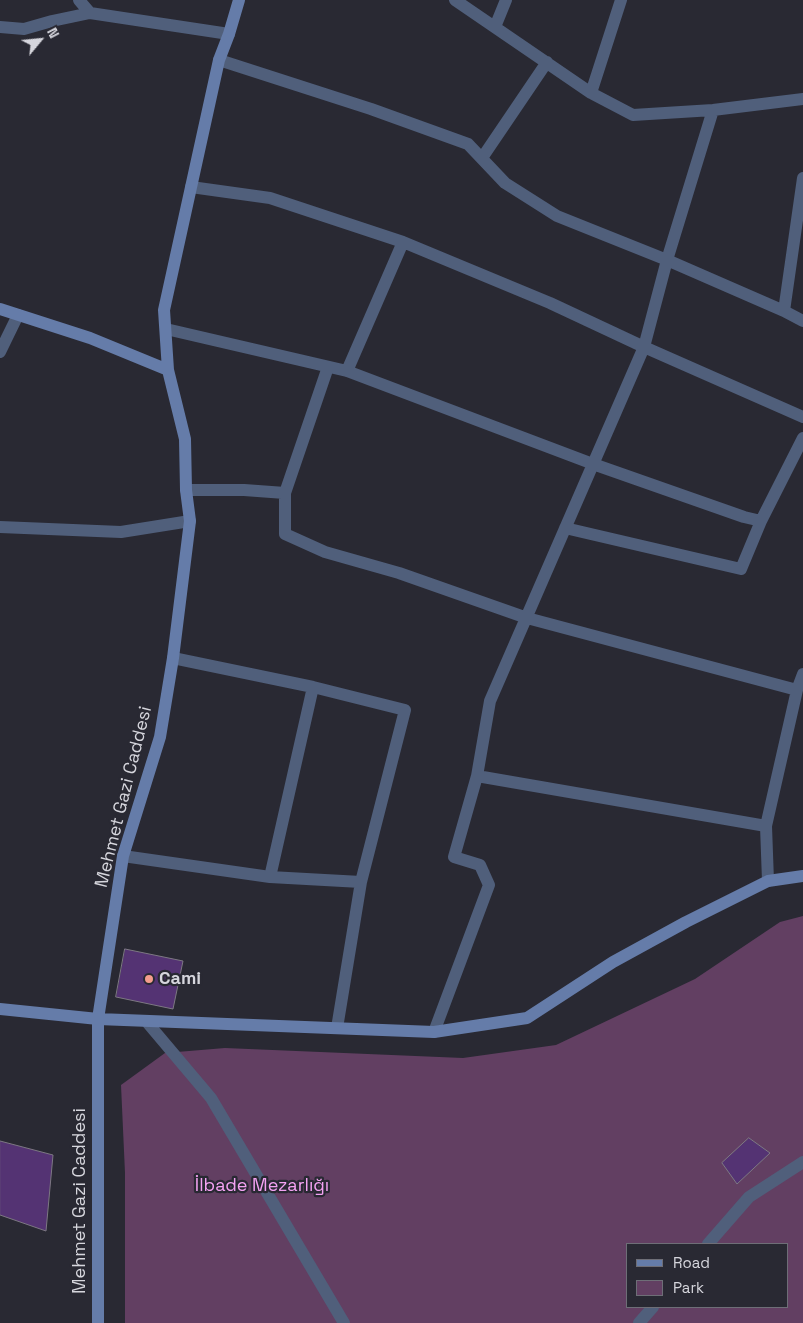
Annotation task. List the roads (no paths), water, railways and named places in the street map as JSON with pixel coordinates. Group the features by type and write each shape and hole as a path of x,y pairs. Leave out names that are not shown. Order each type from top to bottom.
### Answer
{"street":[{"path":"79,0 90,13"},
{"name":"Mehmet Gazi Caddesi","path":"98,1323 98,1019 123,856 160,737 173,658 190,521 186,490 185,439 168,370 164,310 219,60 239,0"},
{"path":"455,0 591,93 633,115 713,110 803,99"},
{"path":"495,27 506,0"},
{"path":"591,93 621,0"},
{"path":"0,27 24,29 90,13 229,34"},
{"path":"219,60 371,109 468,144 505,183 557,216 667,260 803,321"},
{"path":"482,158 547,62"},
{"path":"434,1032 489,885 480,865 454,857 477,776 490,701 644,347 667,260 713,110"},
{"path":"784,311 803,178"},
{"path":"191,187 270,198 403,242 550,303 803,417"},
{"path":"347,371 403,242"},
{"path":"0,309 90,338 168,370"},
{"path":"0,352 18,315"},
{"path":"166,329 347,371 593,464 744,517 761,521"},
{"path":"328,367 285,494 285,534 325,552 399,573 527,618 797,690"},
{"path":"565,528 741,569 761,521 803,438"},
{"path":"186,490 244,490 285,494"},
{"path":"0,527 121,532 190,521"},
{"path":"173,658 313,687 405,710 361,882 337,1028"},
{"path":"768,881 766,826 797,690 803,674"},
{"path":"270,877 313,687"},
{"path":"477,776 766,826"},
{"path":"123,856 270,877 361,882"},
{"path":"0,1009 98,1019 434,1032 527,1018 613,962 686,922 768,881 803,876"},
{"path":"146,1021 211,1098 344,1323"},
{"path":"709,1243 749,1197 803,1162"},
{"path":"639,1323 652,1308"}],"place":[{"name":"Cami","path":"149,979"}],"park label":[{"name":"İlbade Mezarlığı","path":"262,1186"}]}
